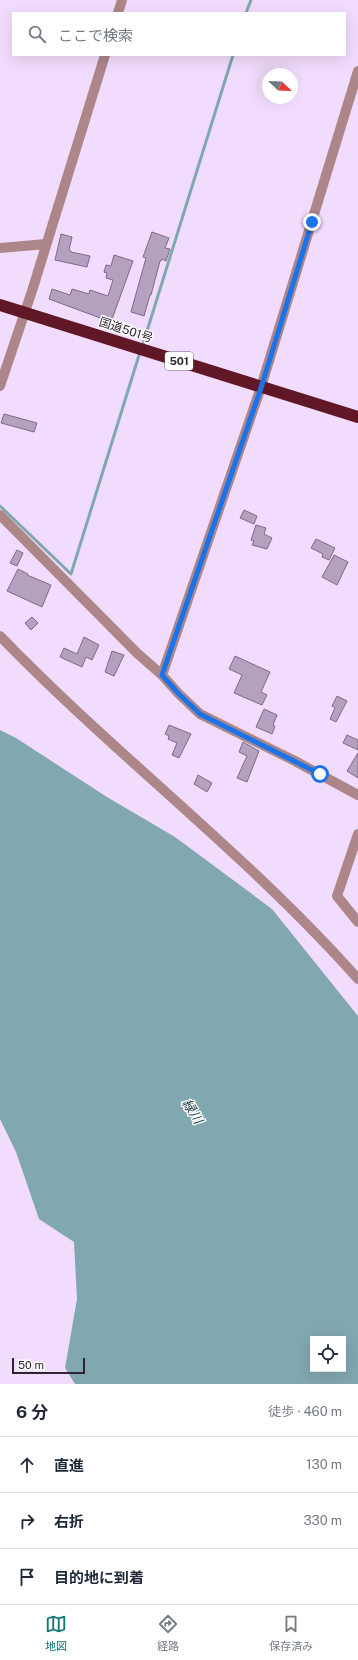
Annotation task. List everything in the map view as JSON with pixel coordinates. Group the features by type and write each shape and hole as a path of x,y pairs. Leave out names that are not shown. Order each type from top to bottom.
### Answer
{"highway":[{"name":"国道501号","path":"0,305 261,388 358,417"}],"street":[{"path":"118,12 122,0"},
{"path":"0,386 105,56"},
{"path":"162,675 261,388 358,70"},
{"path":"0,248 46,244"},
{"path":"0,515 200,714 295,761 358,795"},
{"path":"0,636 128,758 222,842 315,932 358,978"},
{"path":"358,834 336,896 358,922"}],"water":[{"name":"緑川","path":"0,730 16,738 107,797 175,837 272,909 358,1016 358,1384 75,1384 65,1368 77,1299 74,1242 39,1219 16,1152 0,1119"}],"building":[{"path":"152,232 169,238 165,248 170,249 166,261 162,259 160,261 144,316 131,312 146,258 143,257"},
{"path":"61,234 72,237 69,250 71,252 90,256 87,267 55,260"},
{"path":"114,255 133,261 111,322 49,299 52,289 70,295 72,289 89,294 90,290 108,296 113,280 106,278 107,273 104,272 106,265 111,266"},
{"path":"4,414 37,423 34,432 1,423"},
{"path":"244,510 257,516 254,524 240,518"},
{"path":"256,525 266,528 264,534 272,538 267,549 252,545 254,541 251,540"},
{"path":"316,539 335,548 329,560 322,557 323,554 311,548"},
{"path":"17,550 23,553 17,566 10,563"},
{"path":"334,555 348,562 337,585 322,577"},
{"path":"18,569 28,574 27,575 51,585 42,607 7,591"},
{"path":"32,617 38,623 31,630 25,623"},
{"path":"84,637 99,645 92,660 86,657 82,667 60,657 64,648 77,654"},
{"path":"112,651 124,655 114,676 105,672"},
{"path":"235,656 270,672 261,692 267,695 262,705 234,693 242,675 229,669"},
{"path":"337,696 347,701 336,722 330,719 335,708 332,706"},
{"path":"264,709 277,715 273,725 275,726 272,734 256,727"},
{"path":"169,725 191,734 179,758 172,755 177,743 168,739 169,736 165,734"},
{"path":"347,735 358,740 358,750 343,743"},
{"path":"243,742 259,751 247,782 237,778 247,756 239,752"},
{"path":"358,753 358,778 347,771"},
{"path":"198,775 212,783 207,792 194,784"}],"waterway":[{"path":"246,12 251,0"},
{"path":"142,347 233,56"},
{"path":"0,506 71,574 140,352"}],"route":[{"path":"312,222 261,388 162,675 200,714 320,774"}]}
